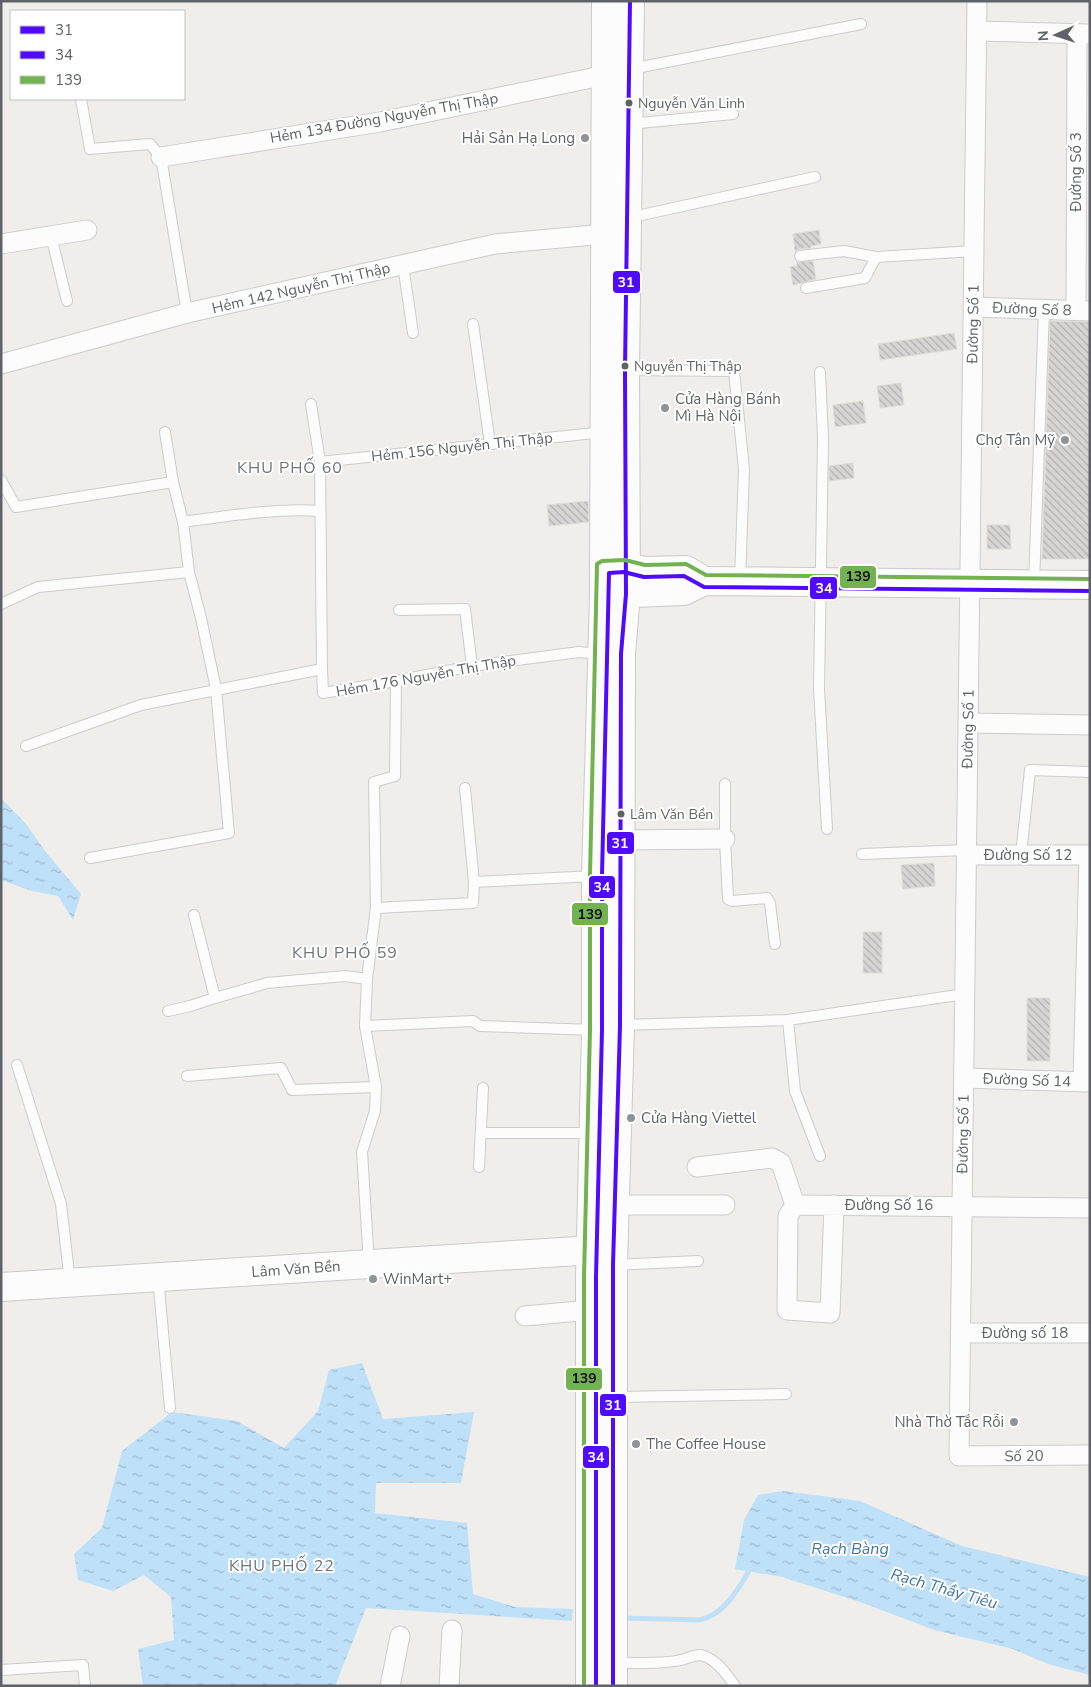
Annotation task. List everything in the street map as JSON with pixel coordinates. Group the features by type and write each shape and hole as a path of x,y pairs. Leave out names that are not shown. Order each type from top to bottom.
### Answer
{"main road":[{"path":"606,1 628,124 625,370 614,567"},
{"path":"590,1686 608,1657 602,1594 590,1310 606,1255 615,1206 608,1028 596,876 615,594 605,432 605,234 618,72 630,1"},
{"path":"614,567 644,570 686,570 704,581"},
{"path":"615,594 684,591 704,581 1090,585"},
{"path":"602,1594 614,1397 606,1255 593,1134 608,1028 621,840 612,654"},
{"name":"Lâm Văn Bền","path":"1,1287 369,1264 606,1255"}],"street":[{"name":"Đường Số 1","path":"959,1456 977,1"},
{"path":"977,31 1083,34"},
{"name":"Đường Số 3","path":"1083,34 1083,311"},
{"name":"Hẻm 134 Đường Nguyễn Thị Thập","path":"161,157 380,122 618,72"},
{"path":"1,244 87,230"},
{"name":"Hẻm 142 Nguyễn Thị Thập","path":"1,364 187,313 495,244 605,234"},
{"name":"Đường Số 8","path":"973,307 1083,311"},
{"path":"968,723 1090,725"},
{"path":"621,840 725,839"},
{"name":"Đường Số 12","path":"966,852 1021,855 1090,855"},
{"path":"1086,1082 1090,855"},
{"name":"Đường Số 14","path":"964,1078 1086,1082"},
{"path":"697,1167 772,1158 781,1163 796,1205 788,1216 787,1310 830,1313 834,1205"},
{"path":"615,1206 725,1205"},
{"name":"Đường Số 16","path":"796,1205 962,1205 1090,1208"},
{"path":"525,1316 590,1310"},
{"name":"Đường số 18","path":"960,1333 1090,1333"},
{"name":"Số 20","path":"959,1456 1090,1455"},
{"path":"449,1686 452,1630"},
{"path":"390,1686 400,1636"}],"lane":[{"path":"618,72 861,24"},
{"path":"82,100 90,150 150,144 161,157 187,313"},
{"path":"628,124 733,114"},
{"path":"627,218 815,177"},
{"path":"51,236 67,301"},
{"path":"800,256 844,250 876,257 974,251"},
{"path":"806,288 865,278 876,257"},
{"path":"403,265 413,333"},
{"path":"1034,584 1044,309"},
{"path":"473,324 490,444"},
{"path":"625,370 734,371 744,469 740,581"},
{"path":"820,372 823,438 820,689 827,829"},
{"path":"311,404 320,462 322,669"},
{"path":"90,858 228,833 216,689 189,572 183,522 173,482 165,432"},
{"name":"Hẻm 156 Nguyễn Thị Thập","path":"320,462 605,432"},
{"path":"1,480 16,508 173,482"},
{"path":"183,522 273,511 320,511"},
{"path":"1,604 38,587 189,572"},
{"path":"399,610 464,609 472,666"},
{"name":"Hẻm 176 Nguyễn Thị Thập","path":"26,746 141,705 322,669 323,693 472,666 578,652 612,654"},
{"path":"369,1264 362,1152 375,1111 376,1087 365,1026 367,979 376,908 374,782 395,776 396,681"},
{"path":"1021,855 1030,770 1090,772"},
{"path":"725,784 728,899 732,901 767,898 770,904 775,944"},
{"path":"376,908 473,903 474,882 465,788"},
{"path":"862,854 966,852"},
{"path":"474,882 596,876"},
{"path":"194,915 215,998"},
{"path":"168,1011 267,983 345,976 367,979"},
{"path":"365,1026 473,1022 480,1026 608,1028 788,1020 965,994"},
{"path":"788,1020 795,1091 820,1156"},
{"path":"17,1065 61,1204 70,1283"},
{"path":"187,1076 281,1068 292,1090 376,1087"},
{"path":"479,1167 483,1088"},
{"path":"481,1133 593,1134"},
{"path":"606,1255 698,1261"},
{"path":"158,1277 170,1408"},
{"path":"614,1397 786,1394"},
{"path":"608,1657 669,1662 703,1655 714,1661 735,1686"},
{"path":"1,1670 83,1665 85,1686"}],"water":[{"path":"1,798 26,824 45,851 81,894 73,920 58,896 32,891 1,880"},
{"path":"362,1363 383,1419 474,1412 461,1483 376,1483 375,1513 467,1523 473,1594 515,1607 573,1609 572,1621 366,1608 335,1686 143,1686 138,1649 174,1640 171,1597 144,1575 113,1591 78,1580 74,1554 102,1528 122,1451 172,1412 237,1421 284,1448 318,1411 329,1370"},
{"name":"Rạch Bàng","path":"783,1491 860,1501 962,1546 1090,1577 1090,1675 1048,1664 1013,1649 934,1630 863,1603 782,1577 735,1569 744,1520 758,1495"}],"building":[{"path":"819,230 821,244 795,251 793,234"},
{"path":"813,261 816,279 793,285 790,267 797,266 797,262"},
{"name":"Chợ Tân Mỹ","path":"1050,321 1090,322 1090,559 1042,559"},
{"path":"954,333 957,349 880,360 878,344"},
{"path":"901,383 904,405 880,408 877,386"},
{"path":"863,401 866,423 835,427 833,405"},
{"path":"853,463 854,478 829,481 829,466"},
{"path":"588,501 589,522 549,526 547,505"},
{"path":"987,525 1010,525 1011,549 987,549"},
{"path":"934,863 935,886 903,889 901,865"},
{"path":"863,932 882,932 882,973 863,973"},
{"path":"1027,998 1050,998 1050,1061 1027,1061"}],"waterway":[{"path":"621,1618 700,1620 709,1617 731,1599 752,1566"}],"transit line":[{"name":"31","path":"613,1686 613,1265 620,1026 621,654 626,594 625,370 630,1"},
{"name":"139","path":"584,1686 584,1277 597,564 602,561 625,560 645,565 686,564 706,575 1090,579"},
{"name":"34","path":"596,1686 596,1277 609,573 624,572 644,577 684,576 704,587 1090,591"}],"place":[{"name":"Nguyễn Văn Linh","path":"629,103"},
{"name":"Hải Sản Hạ Long","path":"585,138"},
{"name":"Nguyễn Thị Thập","path":"625,366"},
{"name":"Cửa Hàng Bánh Mì Hà Nội","path":"665,408"},
{"name":"Chợ Tân Mỹ","path":"1065,440"},
{"name":"Lâm Văn Bền","path":"621,814"},
{"name":"Cửa Hàng Viettel","path":"631,1118"},
{"name":"WinMart+","path":"373,1279"},
{"name":"Nhà Thờ Tắc Rỗi","path":"1014,1422"},
{"name":"The Coffee House","path":"636,1444"}],"district":[{"name":"KHU PHỐ 60","path":"290,468"},
{"name":"KHU PHỐ 59","path":"345,953"},
{"name":"KHU PHỐ 22","path":"282,1566"}],"water label":[{"name":"Rạch Thầy Tiêu","path":"944,1589"}]}
